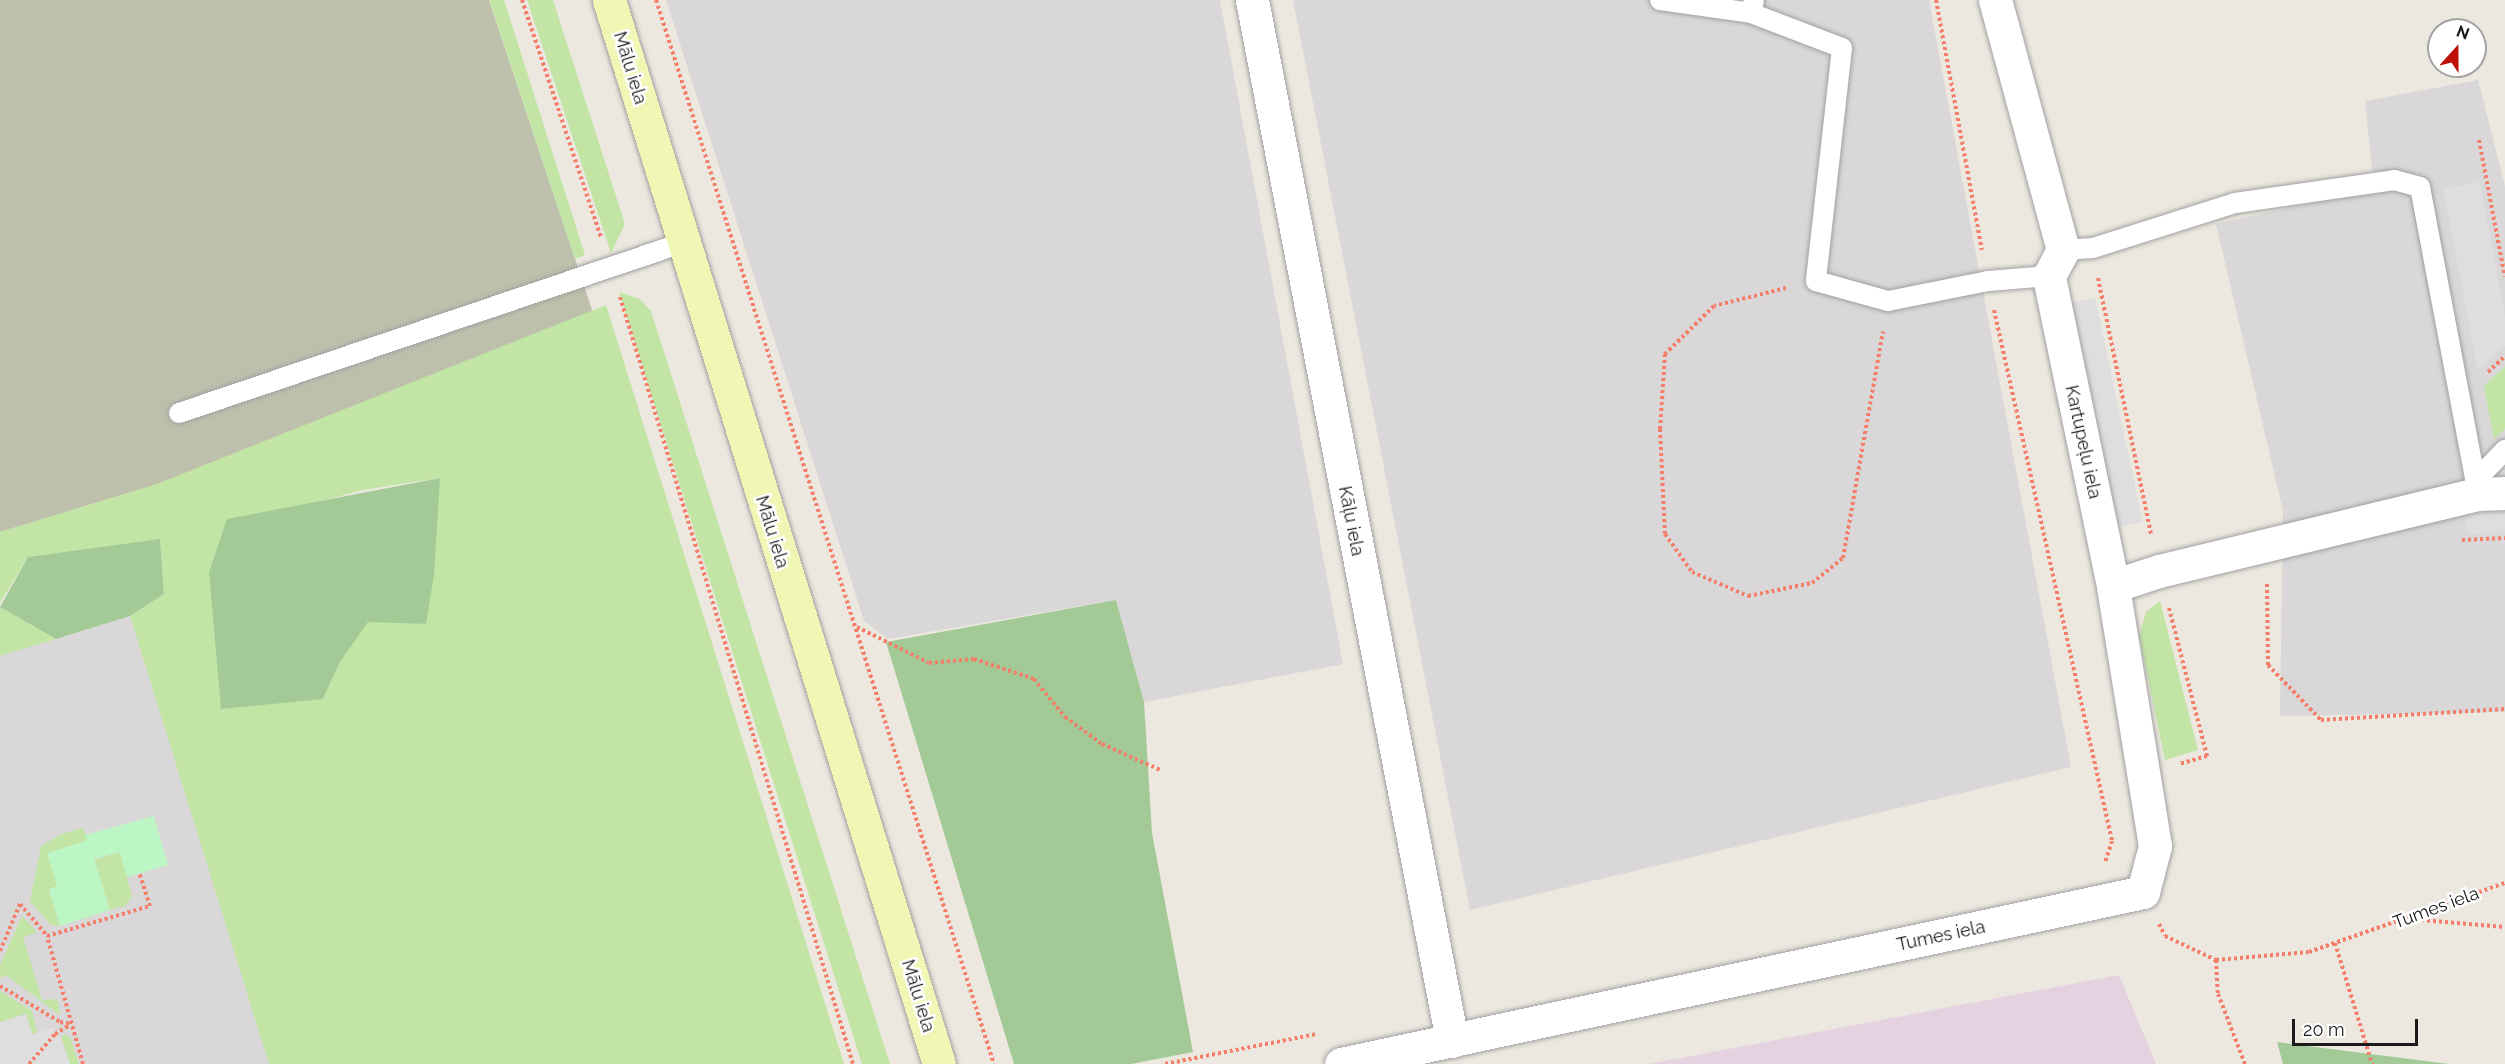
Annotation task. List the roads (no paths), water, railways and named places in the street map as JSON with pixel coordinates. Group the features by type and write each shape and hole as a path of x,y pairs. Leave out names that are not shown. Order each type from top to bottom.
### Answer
{"street":[{"name":"Mālu iela","path":"609,0 682,243 939,1064"},
{"name":"Kāļu iela","path":"1252,0 1452,1041"},
{"name":"Kartupeļu iela","path":"1995,0 2068,258 2113,586 2155,846 2143,892"},
{"path":"2113,586 2159,571 2486,489"},
{"name":"Tumes iela","path":"1341,1064 2143,892"}],"lane":[{"path":"1660,0 1753,7 1842,48 1816,281 1888,301 1988,281 2068,258 2235,203 2394,180 2420,187 2486,489"},
{"path":"179,413 682,243"},
{"path":"2486,489 2505,450"}]}
